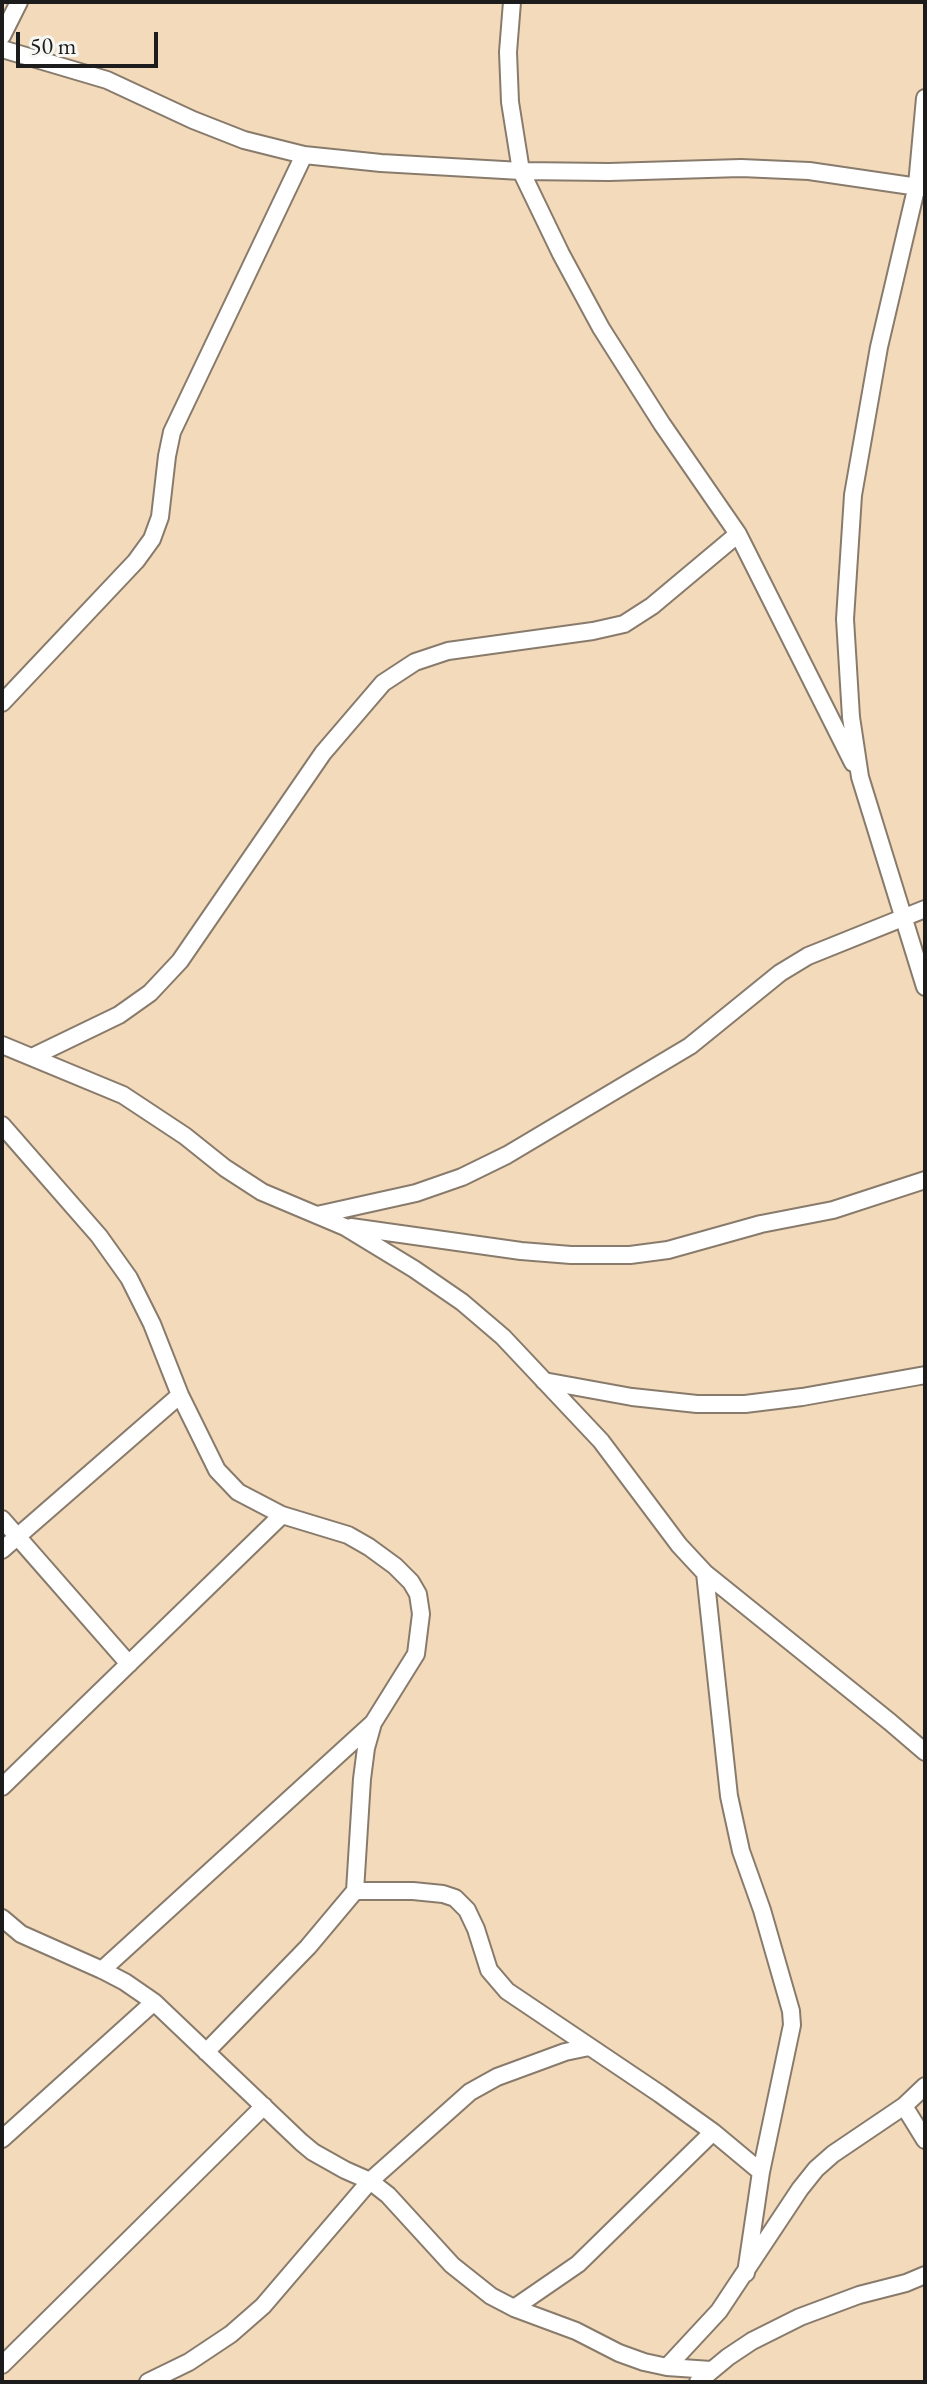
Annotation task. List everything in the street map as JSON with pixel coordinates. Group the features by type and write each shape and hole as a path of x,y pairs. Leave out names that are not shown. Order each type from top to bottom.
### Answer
{"street":[{"path":"2,36 19,2"},
{"path":"512,2 508,52 510,102 521,171 601,328 738,534 860,777"},
{"path":"2,49 107,80 244,140 304,155 521,171 741,168 809,171 921,187"},
{"path":"925,109 921,187 879,347 853,495 845,619 851,717 860,777 925,987"},
{"path":"2,703 136,561 152,539 160,517 172,432 304,155"},
{"path":"32,1057 119,1015 150,993 180,961 323,753 383,683 415,662 448,651 624,624 652,606 738,534"},
{"path":"317,1215 416,1193 462,1177 507,1155 690,1046 780,973 808,956 925,909"},
{"path":"2,1045 123,1095 262,1192 345,1227 462,1302 503,1337 601,1441 679,1545 705,1573 925,1752"},
{"path":"2,1125 99,1236 129,1278 217,1470 238,1492 282,1515 348,1535 369,1547 411,1582 418,1594 421,1614 416,1654 373,1723 102,1970"},
{"path":"345,1227 521,1251 630,1255 668,1250 761,1224 833,1210 925,1180"},
{"path":"544,1381 632,1397 697,1404 745,1404 925,1375"},
{"path":"2,1550 180,1395"},
{"path":"2,1787 282,1515"},
{"path":"2,1519 129,1664"},
{"path":"705,1573 729,1796 741,1851 788,1993 792,2025 761,2172 746,2273"},
{"path":"206,2052 308,1947 355,1891 362,1779 373,1723"},
{"path":"355,1891 413,1891 455,1898 467,1910 476,1929 489,1970 507,1991 713,2132 761,2172"},
{"path":"2,1918 32,1939 102,1970 154,2002 313,2152 370,2181 400,2207 429,2243 477,2287 514,2308 576,2331 619,2353 704,2376 752,2341 800,2317 925,2275"},
{"path":"2,2139 154,2002"},
{"path":"148,2382 189,2362 231,2334 263,2306 370,2181 480,2085 565,2052 589,2047"},
{"path":"667,2367 719,2311 816,2169 904,2106 925,2086"},
{"path":"2,2365 264,2106"},
{"path":"904,2106 925,2140"},
{"path":"514,2308 578,2264 713,2132"}]}
